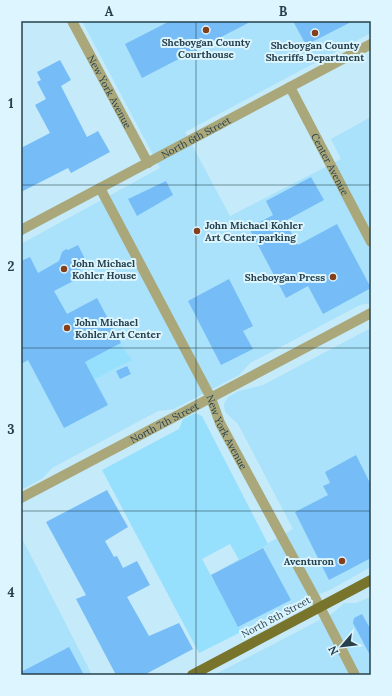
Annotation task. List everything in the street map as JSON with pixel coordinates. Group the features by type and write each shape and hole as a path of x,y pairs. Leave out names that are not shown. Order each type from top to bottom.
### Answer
{"main road":[{"name":"North 8th Street","path":"192,675 371,580"}],"street":[{"name":"New York Avenue","path":"72,21 148,163"},
{"name":"North 6th Street","path":"21,230 371,44"},
{"name":"Center Avenue","path":"290,87 371,242"},
{"name":"New York Avenue","path":"100,188 211,398 220,424 320,607 355,675"},
{"name":"North 7th Street","path":"21,498 371,313"}],"shaded area":[{"path":"82,21 371,21 371,33 185,132 230,216 341,159 331,139 371,117 371,303 360,305 250,363 239,375 174,409 158,411 52,468 43,478 21,490 21,244 160,168"},
{"path":"371,328 371,567 328,591 302,600 241,632 211,575 293,529 238,424 225,412 224,404 228,397 239,391 263,385"},
{"path":"120,344 132,360 95,379 85,362"},
{"path":"195,413 202,416 268,544 239,560 230,544 202,559 241,632 199,653 102,470 179,429 183,419"},
{"path":"21,537 28,550 92,675 21,675"},
{"path":"371,597 371,675 214,675 333,613 344,603 356,603"}],"building":[{"path":"170,21 252,21 142,78 125,44"},
{"name":"Sheboygan County Sheriffs Department","path":"293,21 353,21 306,45"},
{"path":"60,60 71,80 61,86 87,137 98,131 110,152 71,173 68,168 21,192 21,148 50,133 35,105 46,99 37,82 41,80 37,72"},
{"path":"311,177 324,200 285,221 298,245 337,224 371,288 323,314 308,286 286,298 249,228 273,215 266,201"},
{"path":"166,181 173,195 137,216 128,199"},
{"name":"John Michael Kohler Art Center","path":"78,245 87,263 79,267 83,276 54,291 67,314 97,298 121,343 85,362 108,405 64,428 28,360 21,364 21,261 30,257 38,273 59,261 62,252 66,249 68,250"},
{"path":"229,279 253,326 243,331 253,349 221,365 188,301"},
{"path":"127,366 131,374 120,379 116,371"},
{"path":"356,455 371,485 371,558 329,580 295,512 328,495 323,486 330,483 325,472"},
{"path":"107,490 128,527 105,541 114,557 117,556 123,568 137,561 150,585 127,597 149,636 179,623 193,649 144,675 116,675 76,599 86,595 46,522"},
{"path":"263,548 291,600 238,627 211,575"},
{"path":"362,614 371,630 371,657 353,623 354,618"},
{"path":"69,647 84,675 21,675 21,672"}],"place":[{"name":"Sheboygan County Courthouse","path":"206,30"},
{"name":"Sheboygan County Sheriffs Department","path":"315,33"},
{"name":"John Michael Kohler Art Center parking","path":"197,231"},
{"name":"John Michael Kohler House","path":"64,269"},
{"name":"Sheboygan Press","path":"333,277"},
{"name":"John Michael Kohler Art Center","path":"67,328"},
{"name":"Aventuron","path":"342,561"}]}
